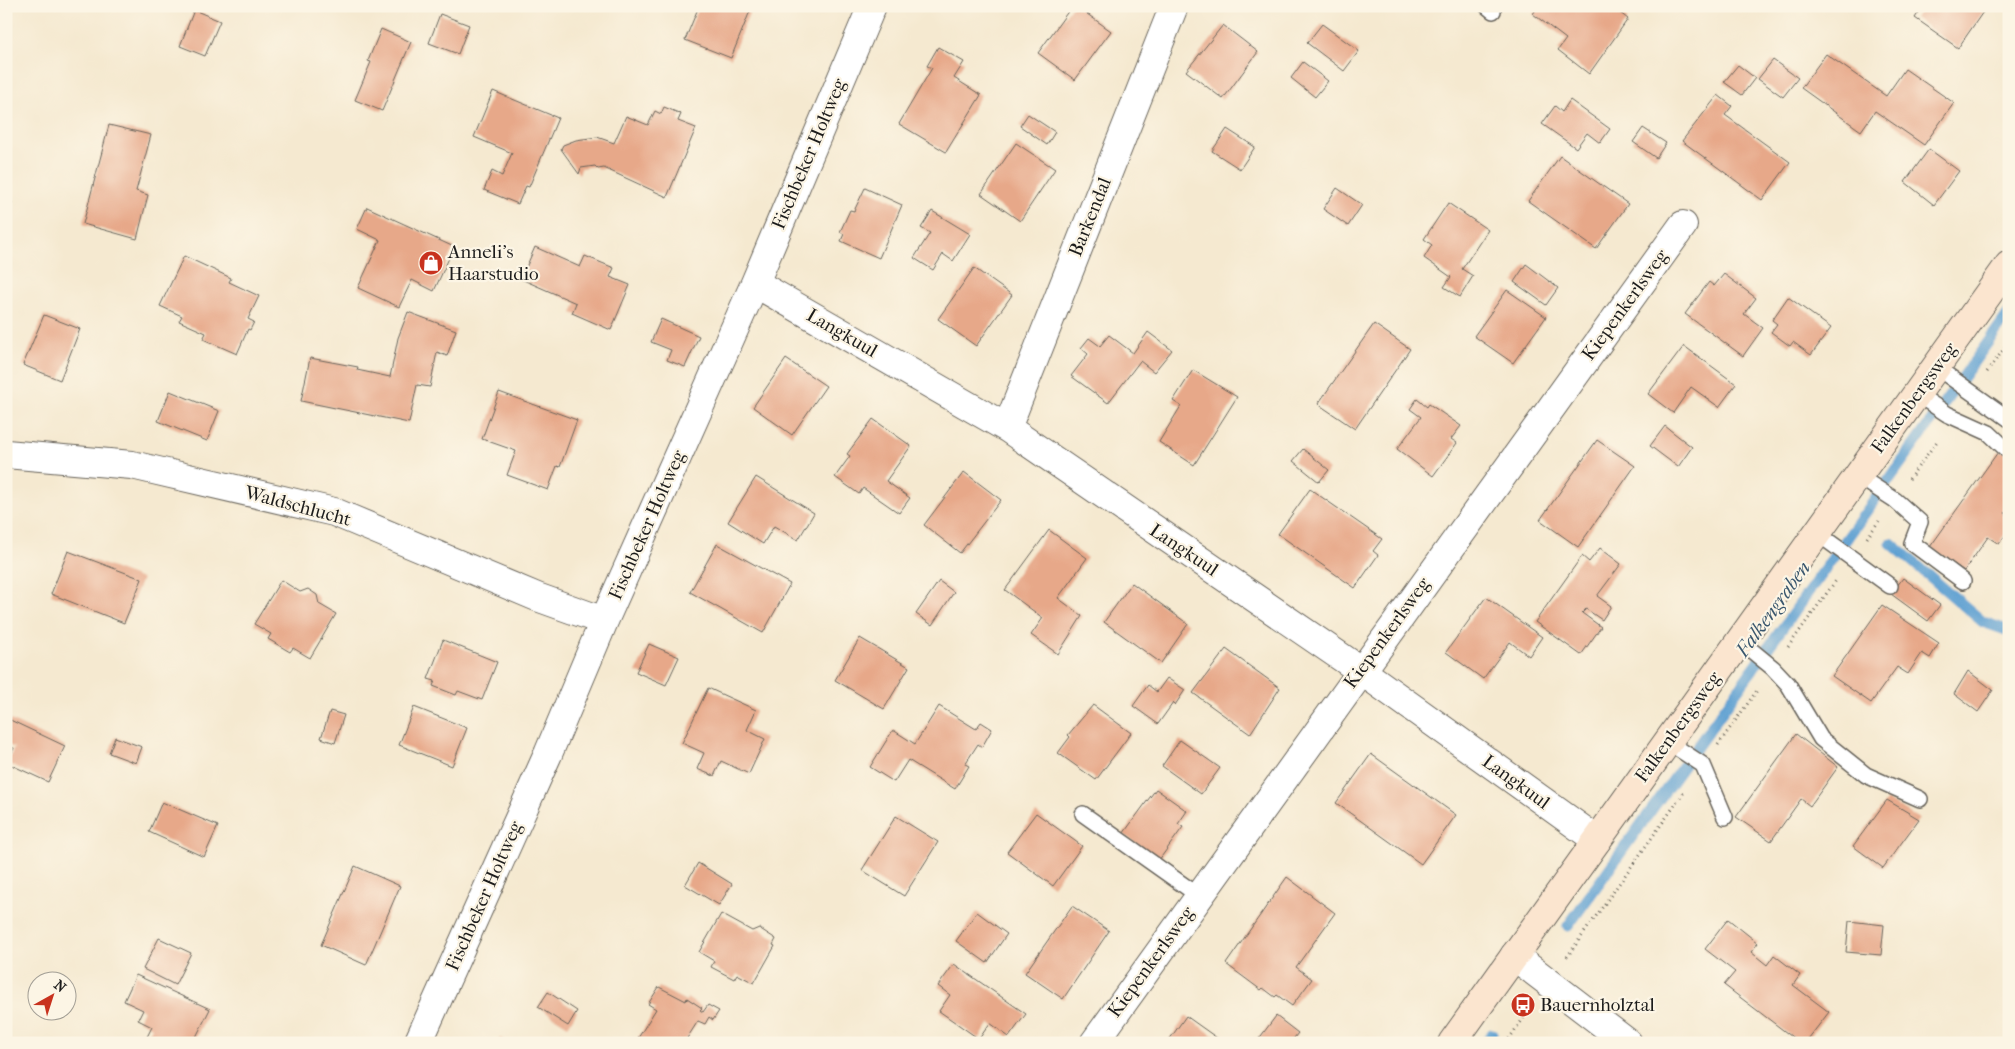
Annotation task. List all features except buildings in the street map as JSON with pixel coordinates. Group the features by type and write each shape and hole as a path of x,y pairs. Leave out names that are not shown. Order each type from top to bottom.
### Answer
{"street":[{"name":"Fischbeker Holtweg","path":"418,1043 548,754 604,621 755,284 872,6"},
{"name":"Barkendal","path":"1006,428 1174,6"},
{"name":"Kiepenkerlsweg","path":"1094,1043 1360,670 1683,225"},
{"name":"Falkenbergsweg","path":"1452,1043 1598,840 1675,746 1745,646 1825,539 1864,480 1942,372 2009,266"},
{"name":"Langkuul","path":"755,284 1006,428 1360,670 1598,840"},
{"name":"Waldschlucht","path":"6,454 132,466 334,512 537,597 604,621"},
{"path":"1514,956 1628,1043"}],"lane":[{"path":"1942,372 2009,419"},
{"path":"1923,398 1947,414 1989,434 2007,450"},
{"path":"1864,480 1889,496 1920,522 1912,543 1963,581"},
{"path":"1825,539 1890,586"},
{"path":"1745,646 1788,684 1821,739 1866,775 1920,799"},
{"path":"1675,746 1703,766 1725,817"},
{"path":"1083,814 1199,896"}],"waterway":[{"name":"Falkengraben","path":"1568,926 2009,313"},
{"path":"1891,543 1983,622 2009,631"},
{"name":"Falkengraben","path":"1486,1043 1492,1034"}],"place":[{"name":"Anneli's Haarstudio","path":"431,263"},
{"name":"Bauernholztal","path":"1523,1005"}]}
